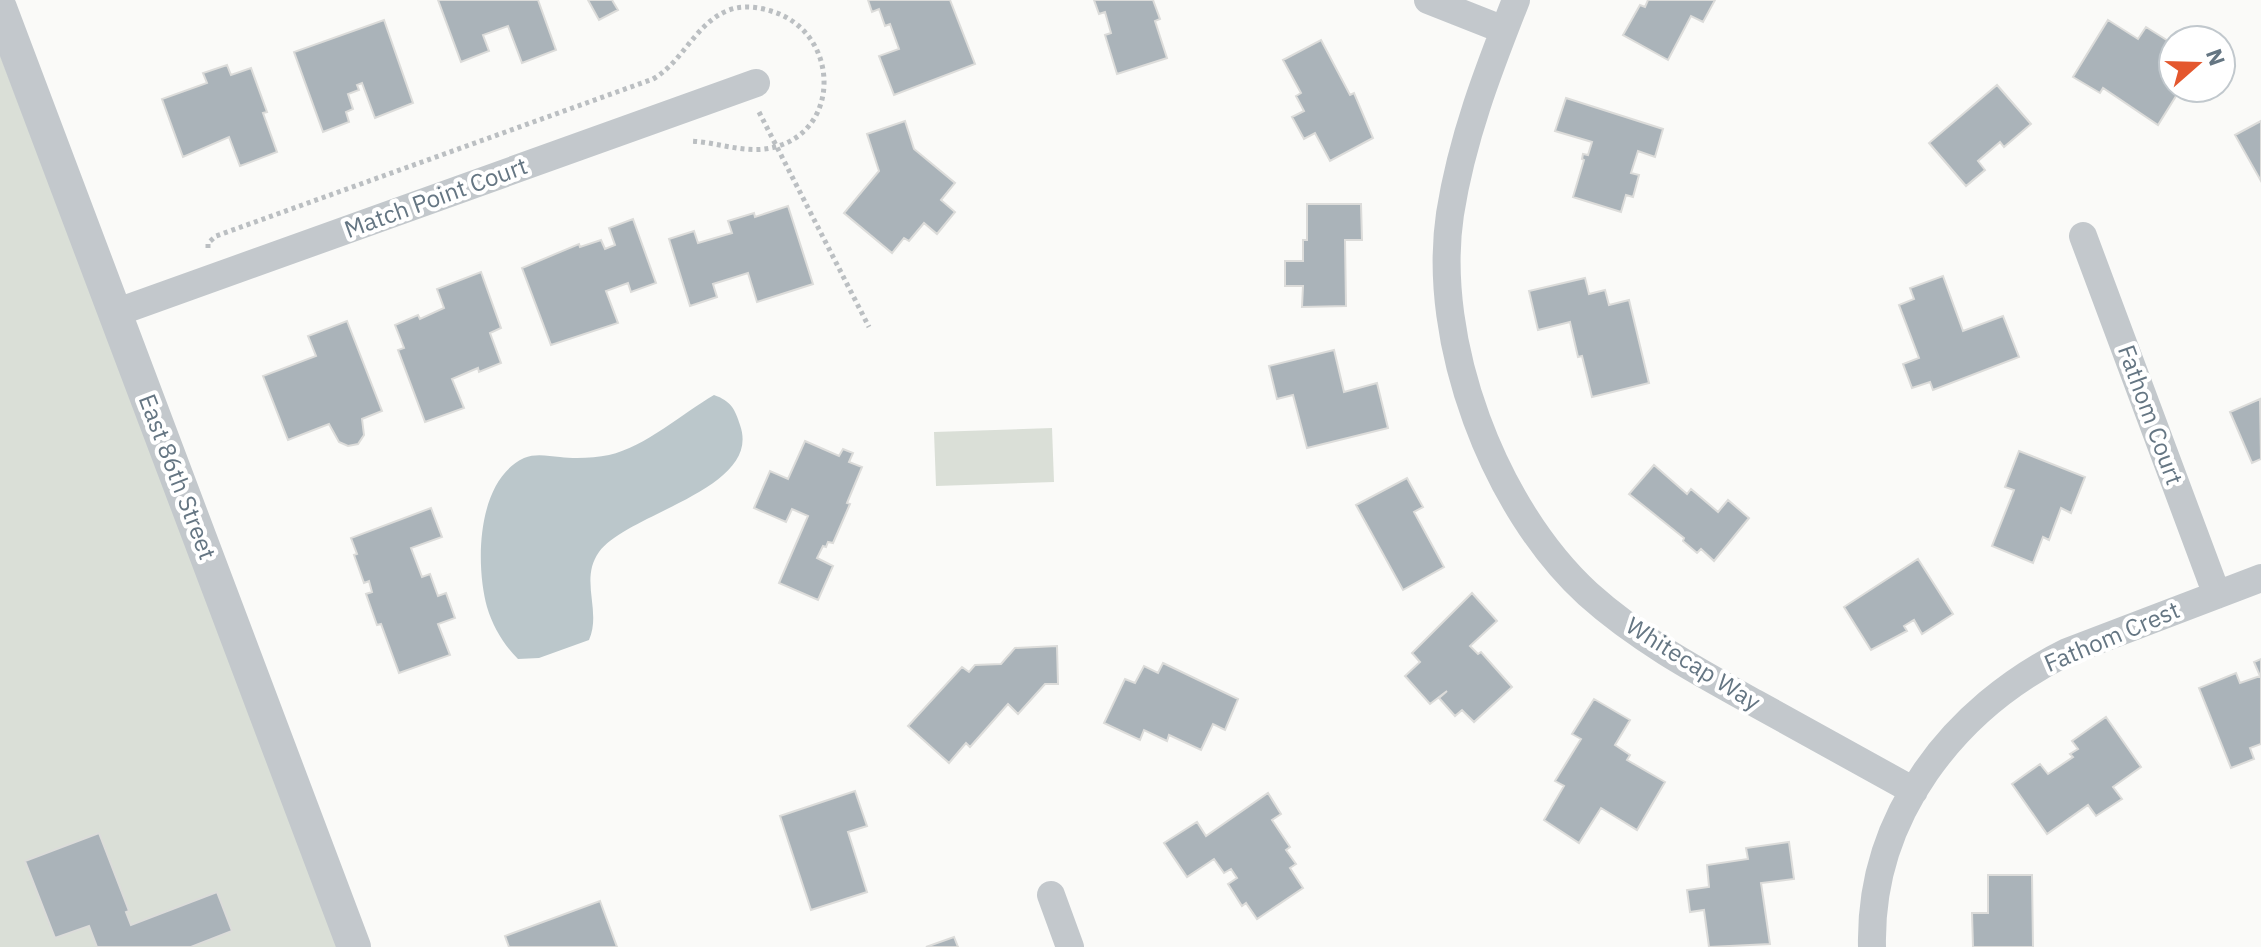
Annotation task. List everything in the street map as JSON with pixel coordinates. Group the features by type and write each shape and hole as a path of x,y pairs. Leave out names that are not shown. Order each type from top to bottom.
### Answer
{"street":[{"path":"1428,0 1504,30"},
{"name":"Whitecap Way","path":"1516,0 1468,126 1450,216 1448,277 1453,323 1464,384 1484,442 1528,523 1567,571 1612,613 1674,658 1914,791"},
{"name":"East 86th Street","path":"0,8 354,947"},
{"name":"Match Point Court","path":"115,313 750,85"},
{"name":"Fathom Court","path":"2083,236 2217,595"},
{"name":"Fathom Crest","path":"1872,947 1872,927 1882,865 1898,820 1940,751 1961,727 1997,694 2025,675 2081,646 2261,578"},
{"path":"1051,895 1070,947"}],"path":[{"path":"750,85 771,134 869,327"}],"shaded area":[{"path":"0,55 340,947 0,947"},
{"path":"714,395 732,406 740,425 742,447 732,466 713,483 614,538 599,552 591,573 593,618 589,640 539,658 518,659 496,629 487,607 481,568 483,524 488,503 508,469 528,456 584,458 623,451"},
{"path":"1052,428 1054,482 936,486 934,432"}],"building":[{"path":"438,0 538,0 556,50 522,63 508,26 483,35 489,51 461,62"},
{"path":"588,0 612,0 618,10 599,20"},
{"path":"868,0 950,0 975,64 894,95 879,56 899,49 890,24 885,26 879,9 872,12"},
{"path":"1094,0 1153,0 1160,19 1155,21 1167,58 1117,74 1105,35 1111,33 1105,12 1099,14"},
{"path":"1648,0 1715,0 1703,22 1691,16 1668,60 1623,35 1640,5 1645,7"},
{"path":"384,20 413,103 375,118 362,83 357,85 359,90 348,94 353,109 346,112 349,122 323,132 294,52"},
{"path":"2108,20 2138,39 2146,27 2157,34 2157,104 2171,104 2158,125 2103,88 2100,93 2073,77"},
{"path":"1321,40 1350,95 1354,93 1373,138 1330,161 1315,133 1304,139 1292,117 1304,111 1296,96 1301,93 1283,60"},
{"path":"227,65 231,75 251,68 277,152 240,166 229,137 183,157 162,99 207,83 203,73"},
{"path":"1997,85 2031,124 2004,147 2000,142 1978,161 1985,170 1966,186 1929,143"},
{"path":"1566,98 1663,129 1655,157 1638,151 1631,173 1639,175 1633,197 1626,195 1621,212 1573,197 1583,154 1588,155 1592,142 1555,131"},
{"path":"905,121 914,149 955,183 941,200 955,212 937,234 924,223 909,241 904,238 892,253 844,213 879,171 867,134"},
{"path":"2261,121 2261,181 2235,135"},
{"path":"1307,204 1361,204 1362,240 1345,240 1346,306 1302,307 1303,286 1285,286 1285,261 1303,261 1303,240 1307,240"},
{"path":"788,206 813,284 757,302 748,273 713,284 717,297 690,306 669,239 694,231 698,243 732,233 728,221 754,213 755,217"},
{"path":"633,219 656,283 631,292 628,283 606,291 618,323 551,345 522,268 579,244 580,247 601,240 605,249 615,245 609,228"},
{"path":"481,272 501,328 490,333 501,363 452,379 464,408 425,422 398,350 404,348 395,325 418,315 420,319 444,308 437,289"},
{"path":"1943,276 1963,331 2003,316 2019,357 1933,390 1930,382 1912,388 1903,364 1919,358 1899,305 1914,299 1910,288"},
{"path":"1585,278 1589,294 1605,290 1609,305 1629,300 1649,383 1592,397 1570,322 1538,330 1529,291"},
{"path":"347,321 382,411 362,419 364,435 358,444 348,446 339,442 329,424 288,440 263,376 316,356 308,336"},
{"path":"1334,350 1344,392 1377,383 1388,428 1307,448 1293,395 1277,399 1269,366"},
{"path":"2260,399 2261,459 2252,463 2230,412"},
{"path":"805,441 839,456 843,449 853,453 849,462 862,467 833,543 823,546 817,558 833,566 818,600 779,583 808,516 792,509 786,522 754,508 770,471 788,479"},
{"path":"2019,451 2085,477 2071,513 2061,508 2049,540 2043,537 2033,563 1992,546 2014,490 2005,487"},
{"path":"1654,465 1687,494 1691,489 1718,512 1728,500 1749,518 1714,561 1701,549 1697,553 1683,541 1684,538 1629,494"},
{"path":"1407,478 1423,507 1414,512 1444,567 1403,590 1356,505"},
{"path":"431,508 442,537 411,548 422,577 430,574 438,596 446,593 455,618 438,624 450,655 399,673 381,624 377,625 366,594 372,592 369,581 364,583 351,538"},
{"path":"1918,559 1953,614 1922,634 1914,620 1904,626 1907,631 1871,650 1844,607"},
{"path":"1472,593 1497,621 1470,646 1478,654 1481,652 1512,687 1474,722 1462,710 1455,716 1439,698 1447,691 1430,704 1405,676 1420,662 1412,653"},
{"path":"1057,646 1058,684 1045,684 1018,714 1008,704 970,747 966,743 949,763 908,726 962,667 969,672 975,665 1001,664 1015,648"},
{"path":"2261,659 2261,744 2250,748 2254,759 2231,768 2199,688 2236,673 2240,683 2260,676 2254,662"},
{"path":"1163,663 1238,699 1225,730 1213,724 1201,750 1169,735 1167,741 1144,730 1140,740 1104,723 1125,679 1135,683 1144,666 1158,673"},
{"path":"1594,699 1630,720 1615,745 1630,755 1627,760 1665,782 1637,830 1601,808 1579,843 1544,820 1564,786 1555,781 1581,739 1572,734"},
{"path":"2106,717 2141,767 2113,787 2122,799 2096,816 2088,805 2047,834 2012,784 2040,764 2048,774 2073,757 2070,754 2078,749 2072,741"},
{"path":"855,791 867,826 848,832 867,892 811,910 780,816"},
{"path":"1268,793 1281,814 1272,820 1290,847 1286,850 1296,864 1290,868 1303,888 1257,919 1246,903 1242,906 1228,884 1237,878 1231,869 1224,873 1214,859 1187,877 1164,843 1197,822 1206,836"},
{"path":"99,833 129,911 126,912 131,925 217,892 232,931 191,947 97,947 89,926 55,938 25,861"},
{"path":"1789,842 1794,879 1761,883 1770,944 1709,947 1704,910 1690,912 1687,890 1709,887 1707,865 1748,859 1746,848"},
{"path":"1988,875 2032,875 2033,947 1973,947 1972,913 1988,913"},
{"path":"600,901 617,947 509,947 505,936"},
{"path":"954,937 958,947 926,947"}]}
